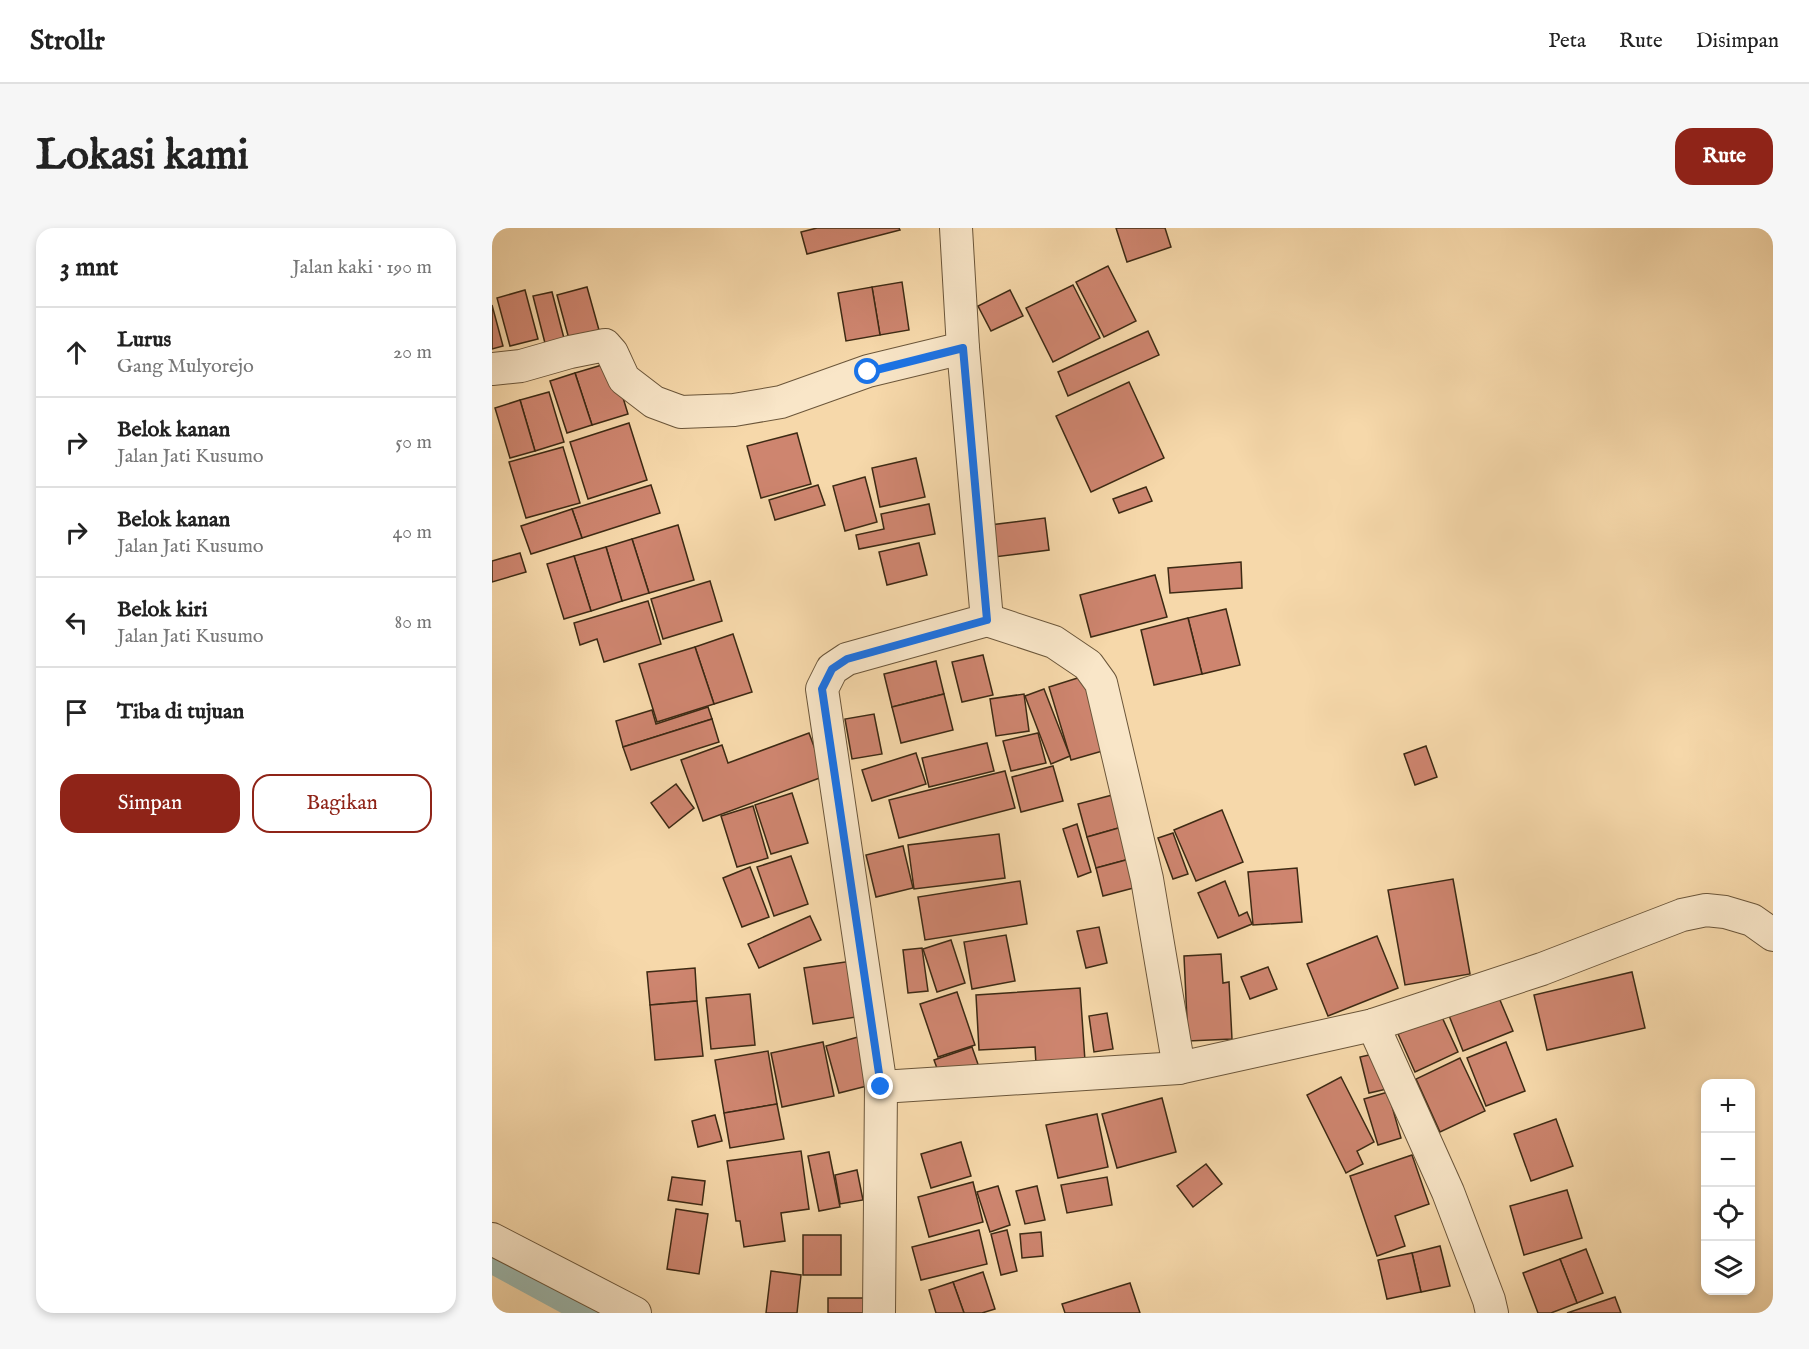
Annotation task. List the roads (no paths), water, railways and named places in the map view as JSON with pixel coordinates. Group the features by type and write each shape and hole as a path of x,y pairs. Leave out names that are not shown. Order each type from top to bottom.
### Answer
{"street":[{"path":"956,228 963,348 987,620"},
{"path":"492,369 521,366 605,345 612,353 624,379 654,402 681,412 734,410 782,402 868,372 963,348"},
{"path":"879,1313 881,1087 822,689 832,669 847,659 987,620 1053,642 1088,665 1101,683 1147,879 1179,1068"},
{"path":"881,1087 1179,1068 1374,1025 1542,969 1682,915 1706,910 1725,912 1752,920 1773,935"},
{"path":"1374,1025 1448,1192 1489,1299 1492,1313"},
{"path":"492,1239 635,1313"}],"waterway":[{"path":"492,1256 597,1313"}]}
